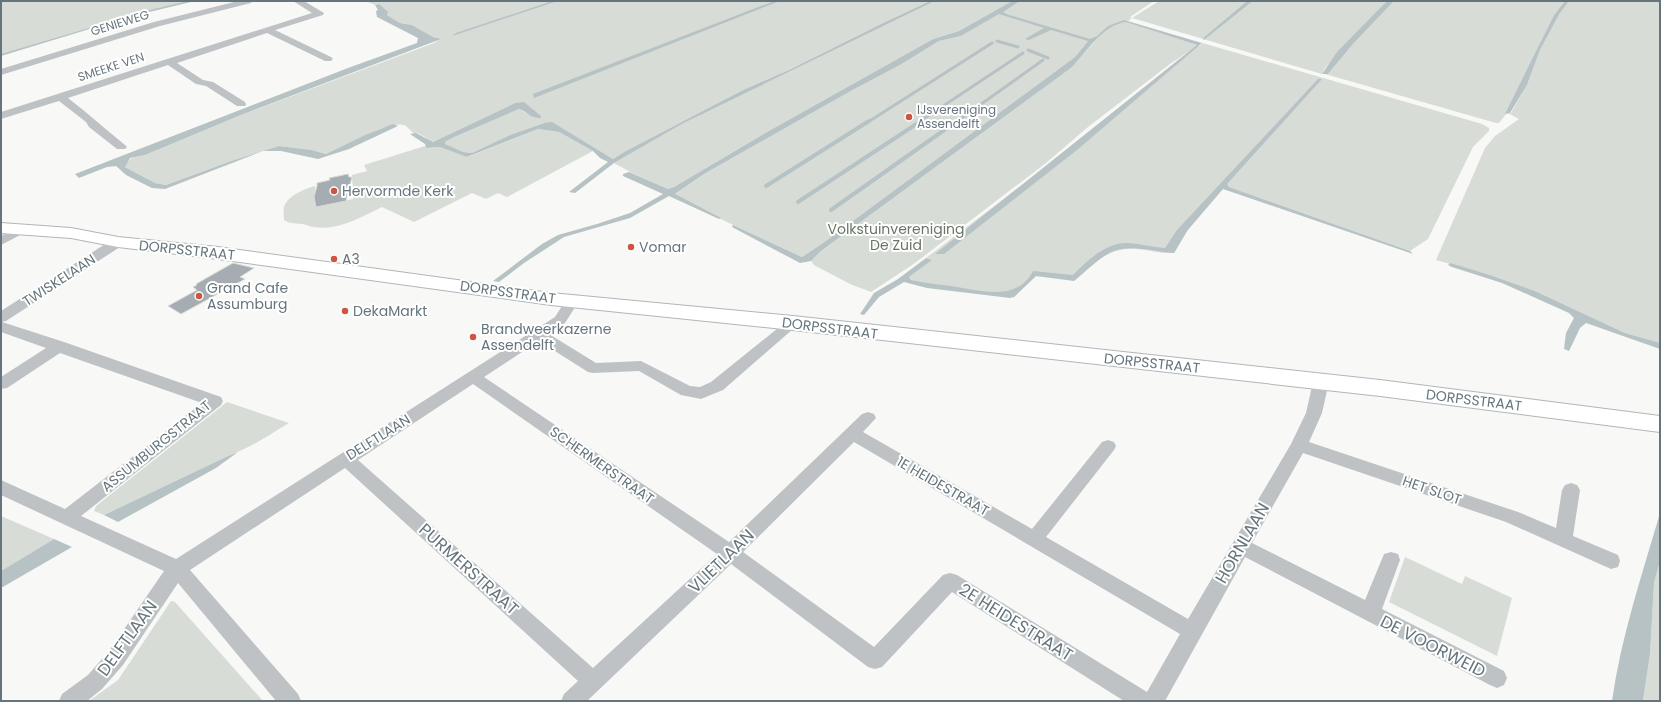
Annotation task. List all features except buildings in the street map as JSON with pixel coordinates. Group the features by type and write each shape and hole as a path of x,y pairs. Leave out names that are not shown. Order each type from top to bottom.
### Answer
{"street":[{"name":"GENIEWEG","path":"1,72 157,24 248,1"},
{"name":"SMEEKE VEN","path":"1,116 320,13 297,1"},
{"path":"268,30 328,59"},
{"path":"169,62 200,82 209,84 241,104"},
{"path":"61,97 91,120 93,125 121,147"},
{"name":"DORPSSTRAAT","path":"1,228 71,233 118,242 218,253 551,299 792,323 1321,382 1660,424"},
{"path":"1,241 21,230"},
{"name":"TWISKELAAN","path":"1,318 118,242"},
{"name":"DELFTLAAN","path":"70,701 95,682 116,658 177,568 560,320 572,300"},
{"path":"539,334 593,368 642,366 687,391 701,393 717,386 792,323"},
{"name":"ASSUMBURGSTRAAT","path":"1,327 215,401 66,518"},
{"path":"1,384 59,346"},
{"name":"SCHERMERSTRAAT","path":"474,377 730,553"},
{"name":"HORNLAAN","path":"1154,701 1192,631 1299,445 1314,413 1321,382"},
{"name":"VLIETLAAN","path":"572,701 730,553 868,418"},
{"name":"1E HEIDESTRAAT","path":"852,434 1192,631"},
{"name":"HET SLOT","path":"1299,445 1512,517 1611,561"},
{"path":"1034,539 1108,446"},
{"name":"PURMERSTRAAT","path":"345,458 593,681"},
{"path":"1,487 177,568 290,701"},
{"path":"1563,539 1571,490"},
{"name":"DE VOORWEID","path":"1241,546 1497,678"},
{"name":"2E HEIDESTRAAT","path":"730,553 875,660 950,581 1143,701"},
{"name":"DE VOORWEID","path":"1370,613 1391,560"}],"green space":[{"path":"1,1 194,1 132,16 1,55"},
{"path":"552,1 453,35 558,1 774,1 533,95 780,1 930,1 789,70 743,90 613,159 586,143 544,123 510,135 472,153 463,152 444,144 452,138 519,109 535,118 532,111 528,107 515,103 433,142 421,135 413,133 404,125 387,126 326,154 312,150 279,146 234,160 166,185 155,183 125,167 128,161 132,158 145,155 241,115 434,43 440,39 433,37 412,25 400,23 387,15 379,4 375,5 368,2"},
{"path":"935,1 1012,1 959,31 933,39 767,132 674,187 668,189 632,173 614,163 682,124"},
{"name":"Volkstuinvereniging De Zuid","path":"1020,1 1154,1 1130,17 1132,18 1128,21 1125,20 1200,46 1202,43 1206,44 1482,124 1489,128 1489,131 1473,147 1428,239 1410,251 1229,187 1226,184 1192,223 1174,253 1137,249 1118,250 1102,257 1074,280 1036,276 1014,297 926,287 911,280 909,277 931,260 926,258 1043,169 1194,48 1170,64 1088,127 1046,163 915,263 871,292 850,284 814,265 811,261 821,251 1071,68 1102,33 1088,41 1075,57 802,257 733,225 674,195 704,174 900,65 939,41 961,36"},
{"path":"1159,1 1247,1 1203,38 1204,39 1132,18"},
{"path":"1253,1 1387,1 1325,68 1322,74 1205,39"},
{"path":"1394,1 1565,1 1554,15 1506,114 1499,123 1496,123 1325,74 1328,74 1353,44"},
{"path":"1569,1 1660,1 1659,343 1625,333 1535,291 1490,275 1436,260 1485,148 1495,136 1519,119 1508,113 1511,113 1527,85 1540,50 1560,13"},
{"path":"538,129 559,132 593,151 507,197 498,193 486,199 472,193 414,222 382,207 358,219 332,227 312,227 304,224 290,223 284,220 284,207 289,199 302,191 315,186 316,207 353,199 352,175 367,171 364,165 425,146 426,148 440,147 468,157"},
{"path":"227,402 289,423 244,449 104,515 94,511 96,506"},
{"path":"1,516 54,539 1,571"},
{"path":"1405,557 1462,584 1465,576 1512,598 1497,656 1389,602"},
{"path":"1660,561 1660,701 1643,701 1650,654 1654,583"},
{"path":"171,601 175,602 263,701 89,701 118,680"}],"shaded area":[{"path":"188,1 195,1 132,16 1,56 1,54 150,10"},
{"path":"552,1 558,1 452,36 456,33"},
{"path":"774,1 780,1 534,98 533,94"},
{"path":"930,1 935,1 682,124 614,163 575,193 569,192 608,162 600,158 593,151 559,132 538,129 467,157 440,147 426,148 425,144 410,134 416,133 433,142 515,103 524,102 541,116 541,118 532,116 519,109 452,138 445,142 445,144 463,152 472,153 510,135 544,123 552,122 613,159 743,90 789,70"},
{"path":"1012,1 1020,1 1003,12 1006,14 1090,39 1097,36 1108,26 1124,20 1202,43 1077,150 944,254 935,254 1197,45 1126,22 1117,24 1102,34 1071,68 821,251 811,261 800,263 732,227 733,225 802,257 1075,57 1088,41 1051,30 1029,40 1025,39 1044,28 999,14 961,36 939,41 900,65 704,174 675,194 721,218 719,219 669,196 630,218 564,237 524,263 499,282 493,281 542,244 558,235 630,213 663,194 623,176 623,174 629,172 668,189 674,187 767,132 933,39 959,31"},
{"path":"1247,1 1253,1 1204,40 1203,38"},
{"path":"1387,1 1394,1 1353,44 1328,74 1322,74 1337,52"},
{"path":"1565,1 1569,1 1560,13 1540,50 1527,85 1510,113 1505,114 1554,15"},
{"path":"379,4 388,12 387,15 400,23 412,25 433,37 441,39 241,115 145,155 130,158 125,167 155,183 166,185 234,160 279,146 312,150 326,154 365,135 393,124 398,126 349,149 318,159 281,151 263,151 165,189 152,188 126,175 116,166 107,167 79,178 75,174 348,68 417,43 418,38 377,17 376,11 378,10 375,5"},
{"path":"1318,79 1322,79 1227,184 1229,187 1410,251 1413,254 1223,189 1187,231 1174,253 1133,248 1116,250 1100,259 1074,281 1036,276 1014,297 1010,298 927,288 904,282 879,297 864,315 860,314 874,293 898,279 926,258 932,260 909,277 911,280 973,290 996,292 1007,291 1017,287 1026,281 1033,271 1073,275 1098,253 1112,246 1128,243 1165,248 1177,230"},
{"path":"1450,263 1535,291 1625,333 1660,343 1660,349 1586,323 1580,328 1569,351 1564,349 1566,333 1574,318 1569,313 1502,283 1452,267 1448,265"},
{"path":"238,452 216,468 118,522 104,515 228,456"},
{"path":"1660,513 1660,561 1654,583 1650,654 1643,701 1612,701 1626,630"},
{"path":"54,539 72,547 1,588 1,571"}],"waterway":[{"path":"997,41 1018,47"},
{"path":"868,122 992,43"},
{"path":"1028,50 1048,58"},
{"path":"919,122 1023,53"},
{"path":"956,122 1043,60"},
{"path":"766,186 869,121"},
{"path":"798,202 921,121"},
{"path":"831,210 957,121"}],"place":[{"name":"IJsvereniging Assendelft","path":"909,117"},
{"name":"Hervormde Kerk","path":"334,191"},
{"name":"Vomar","path":"631,247"},
{"name":"A3","path":"334,259"},
{"name":"Grand Cafe Assumburg","path":"199,296"},
{"name":"DekaMarkt","path":"345,311"},
{"name":"Brandweerkazerne Assendelft","path":"473,337"}]}
